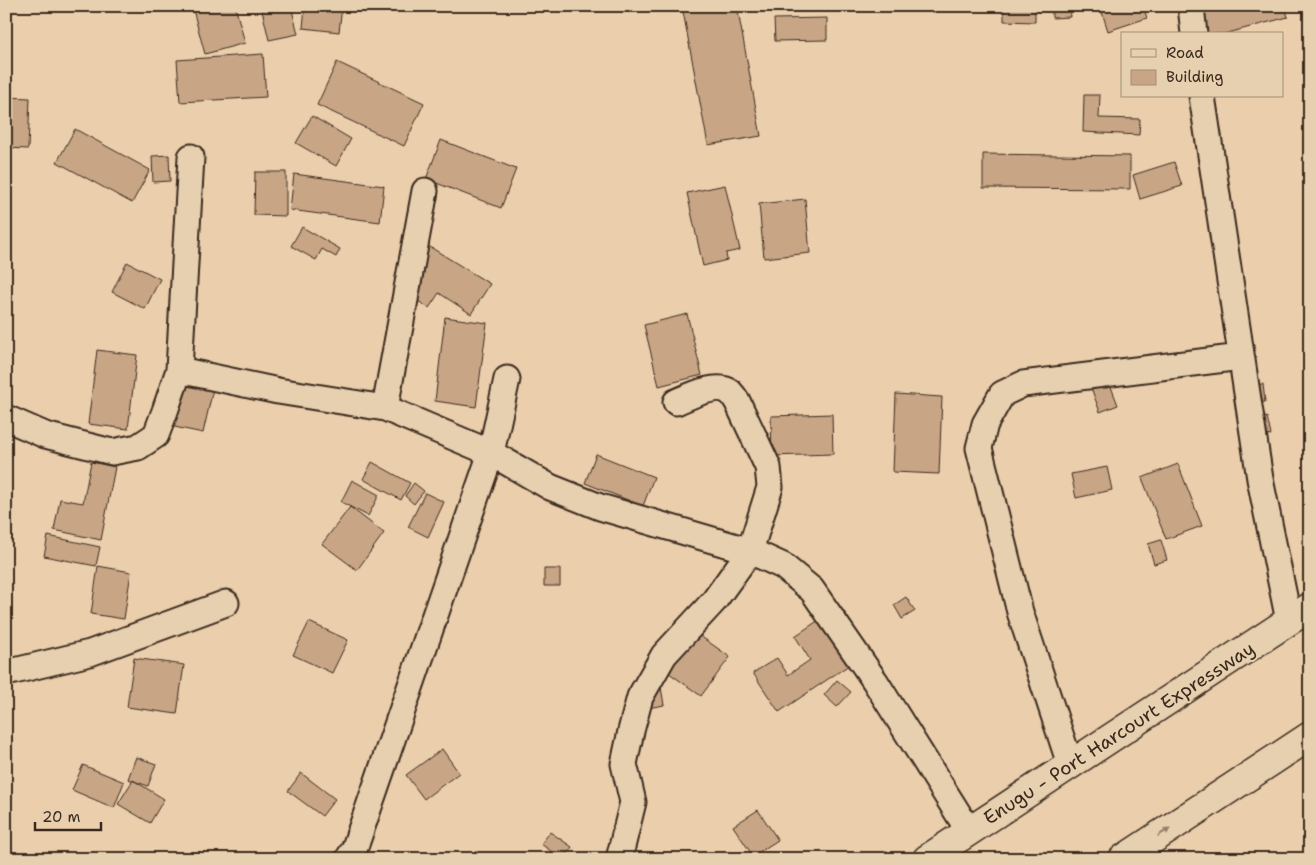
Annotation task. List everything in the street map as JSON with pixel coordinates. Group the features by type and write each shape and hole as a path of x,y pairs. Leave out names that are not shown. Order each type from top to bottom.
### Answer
{"highway":[{"name":"Enugu - Port Harcourt Expressway","path":"927,859 1299,614"},
{"path":"1123,859 1310,736"}],"street":[{"path":"1191,6 1194,32"},
{"path":"1202,98 1260,479 1299,614"},
{"path":"6,418 45,435 112,452 138,447 156,435 179,370 191,157"},
{"path":"385,408 425,191"},
{"path":"1070,764 1020,612 979,448 985,424 1002,394 1023,384 1241,357"},
{"path":"179,370 278,391 385,408 491,453 550,487 600,507 750,551 783,566 812,590 875,681 969,831"},
{"path":"348,859 354,850 491,453 507,379"},
{"path":"619,859 633,802 624,764 640,697 664,655 714,600 750,551 770,487 768,467 737,401 730,392 721,388 711,389 676,402"},
{"path":"6,673 90,653 226,603"}],"building":[{"path":"206,6 235,6 245,43 205,54 193,10"},
{"path":"261,6 291,6 298,34 269,40"},
{"path":"305,6 342,6 339,32 303,28"},
{"path":"682,6 737,6 761,136 708,145"},
{"path":"1004,6 1035,6 1035,22 1004,21"},
{"path":"1052,6 1069,6 1070,17 1052,18"},
{"path":"1100,6 1143,6 1147,18 1108,31"},
{"path":"1192,6 1285,6 1288,17 1232,32 1198,32"},
{"path":"827,18 827,40 775,41 774,19"},
{"path":"263,54 266,97 180,102 177,60"},
{"path":"337,62 424,103 404,146 317,105"},
{"path":"1084,95 1100,95 1099,118 1140,119 1139,135 1083,132"},
{"path":"6,97 30,98 28,149 6,148"},
{"path":"312,116 351,139 336,166 296,143"},
{"path":"75,129 150,170 132,203 57,162"},
{"path":"441,140 516,169 501,208 426,179"},
{"path":"983,154 1130,156 1130,189 983,188"},
{"path":"169,155 170,181 153,182 152,156"},
{"path":"1174,162 1182,186 1140,199 1133,175"},
{"path":"255,172 286,172 286,216 254,215"},
{"path":"294,174 384,186 380,222 290,210"},
{"path":"725,185 740,250 726,253 727,260 703,266 687,193"},
{"path":"805,199 810,253 764,258 759,204"},
{"path":"302,227 340,249 336,257 322,249 316,260 291,246"},
{"path":"427,245 490,284 471,314 439,293 429,308 399,289"},
{"path":"127,262 160,279 145,309 112,292"},
{"path":"687,314 702,375 659,386 644,325"},
{"path":"445,317 487,323 476,407 435,401"},
{"path":"97,350 137,355 128,429 88,424"},
{"path":"1108,379 1118,405 1100,412 1090,385"},
{"path":"175,380 213,389 203,433 165,425"},
{"path":"1263,384 1265,402 1253,404 1250,385"},
{"path":"896,394 942,397 939,474 893,472"},
{"path":"832,414 833,454 772,456 771,416"},
{"path":"1267,417 1271,435 1260,437 1256,419"},
{"path":"596,454 654,477 643,506 585,483"},
{"path":"91,462 115,467 101,540 54,530 60,499 83,503"},
{"path":"372,462 410,483 401,500 363,479"},
{"path":"1178,464 1202,526 1166,539 1142,478"},
{"path":"1107,467 1112,490 1076,498 1071,474"},
{"path":"352,480 379,495 368,516 341,502"},
{"path":"414,483 424,491 414,504 405,496"},
{"path":"425,493 444,502 428,537 408,527"},
{"path":"350,507 384,533 357,570 322,544"},
{"path":"48,536 100,547 96,566 44,556"},
{"path":"1161,540 1167,560 1154,564 1148,544"},
{"path":"98,566 131,572 124,619 91,614"},
{"path":"544,569 560,569 560,586 544,586"},
{"path":"906,597 915,611 902,619 894,605"},
{"path":"819,620 849,665 779,712 753,673 777,658 788,675 810,660 795,636"},
{"path":"309,622 348,640 332,673 293,655"},
{"path":"693,631 730,657 701,696 665,670"},
{"path":"134,658 184,665 177,714 127,707"},
{"path":"837,680 851,692 837,707 824,695"},
{"path":"661,687 664,705 643,709 639,691"},
{"path":"442,749 459,773 424,799 406,775"},
{"path":"136,757 156,764 148,786 128,779"},
{"path":"83,765 124,782 114,808 72,790"},
{"path":"301,773 335,799 322,816 288,791"},
{"path":"133,780 164,799 150,823 118,804"},
{"path":"758,810 778,840 753,856 733,826"},
{"path":"550,832 572,847 564,859 541,844"}]}
